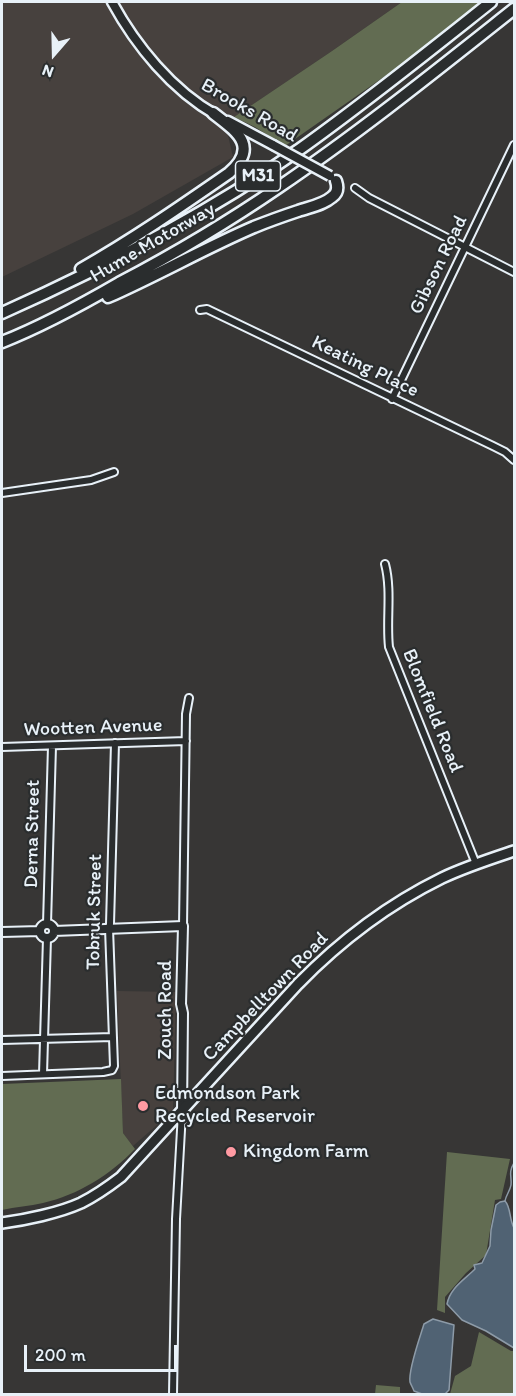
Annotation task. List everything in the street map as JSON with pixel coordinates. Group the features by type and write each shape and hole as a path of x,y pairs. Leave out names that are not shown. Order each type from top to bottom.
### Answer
{"highway":[{"name":"Hume Motorway","path":"2,312 53,290 193,217 281,161 398,77 491,2"},
{"name":"Hume Motorway","path":"2,342 46,324 174,254 279,187 380,114 514,9"},
{"path":"2,312 27,295 121,246 232,170 242,157 243,143 238,134 213,113"},
{"path":"46,324 142,282 248,230 327,201 336,192 337,186 333,178"}],"main road":[{"name":"Brooks Road","path":"112,2 132,34 157,66 186,93 213,113 333,178"},
{"name":"Campbelltown Road","path":"2,1223 62,1210 107,1188 121,1177 327,955 398,902 443,878 514,851"}],"street":[{"name":"Gibson Road","path":"392,399 514,145"},
{"path":"355,188 369,198 514,272"},
{"name":"Keating Place","path":"200,310 207,309 499,449 514,460"},
{"path":"2,493 91,480 114,472"},
{"name":"Blomfield Road","path":"385,564 388,576 387,634 389,647 476,864"},
{"name":"Zouch Road","path":"172,1395 176,1219 182,1112 183,1013 181,1004 186,714 189,698"},
{"name":"Wootten Avenue","path":"2,747 186,741"},
{"name":"Tobruk Street","path":"43,1074 103,1072 112,1070 114,1066 109,928 115,743"},
{"name":"Derna Street","path":"47,924 51,746"},
{"path":"48,938 43,937 40,931 42,925 47,924 53,927 54,931"},
{"path":"54,931 183,926"},
{"path":"2,932 40,931"},
{"path":"2,1076 43,1074 46,945 54,931"},
{"path":"2,1040 113,1036"},
{"path":"182,1090 186,1095 196,1097"}],"shaded area":[{"path":"2,2 402,2 234,117 227,131 233,157 133,214 2,277"},
{"path":"117,991 176,992 173,1111 133,1146 123,1133"}],"green space":[{"path":"402,2 491,2 285,146 234,117 332,51"},
{"path":"121,1079 123,1133 135,1149 93,1183 69,1195 43,1203 2,1210 2,1084"},
{"path":"447,1152 510,1159 501,1199 495,1200 486,1255 445,1297 445,1313 437,1310"},
{"path":"479,1332 514,1351 514,1394 450,1394 455,1376 471,1366"},
{"path":"376,1385 400,1387 400,1394 375,1394"}],"water":[{"path":"505,1201 514,1228 514,1348 462,1320 447,1304 454,1289 475,1269 474,1265 482,1263 490,1246 496,1205"},
{"path":"433,1319 454,1325 449,1390 445,1394 422,1394 414,1391 410,1382 412,1362 424,1324"}],"waterway":[{"path":"505,1201 514,1163"}],"place":[{"name":"Edmondson Park Recycled Reservoir","path":"143,1106"},
{"name":"Kingdom Farm","path":"231,1152"}]}
